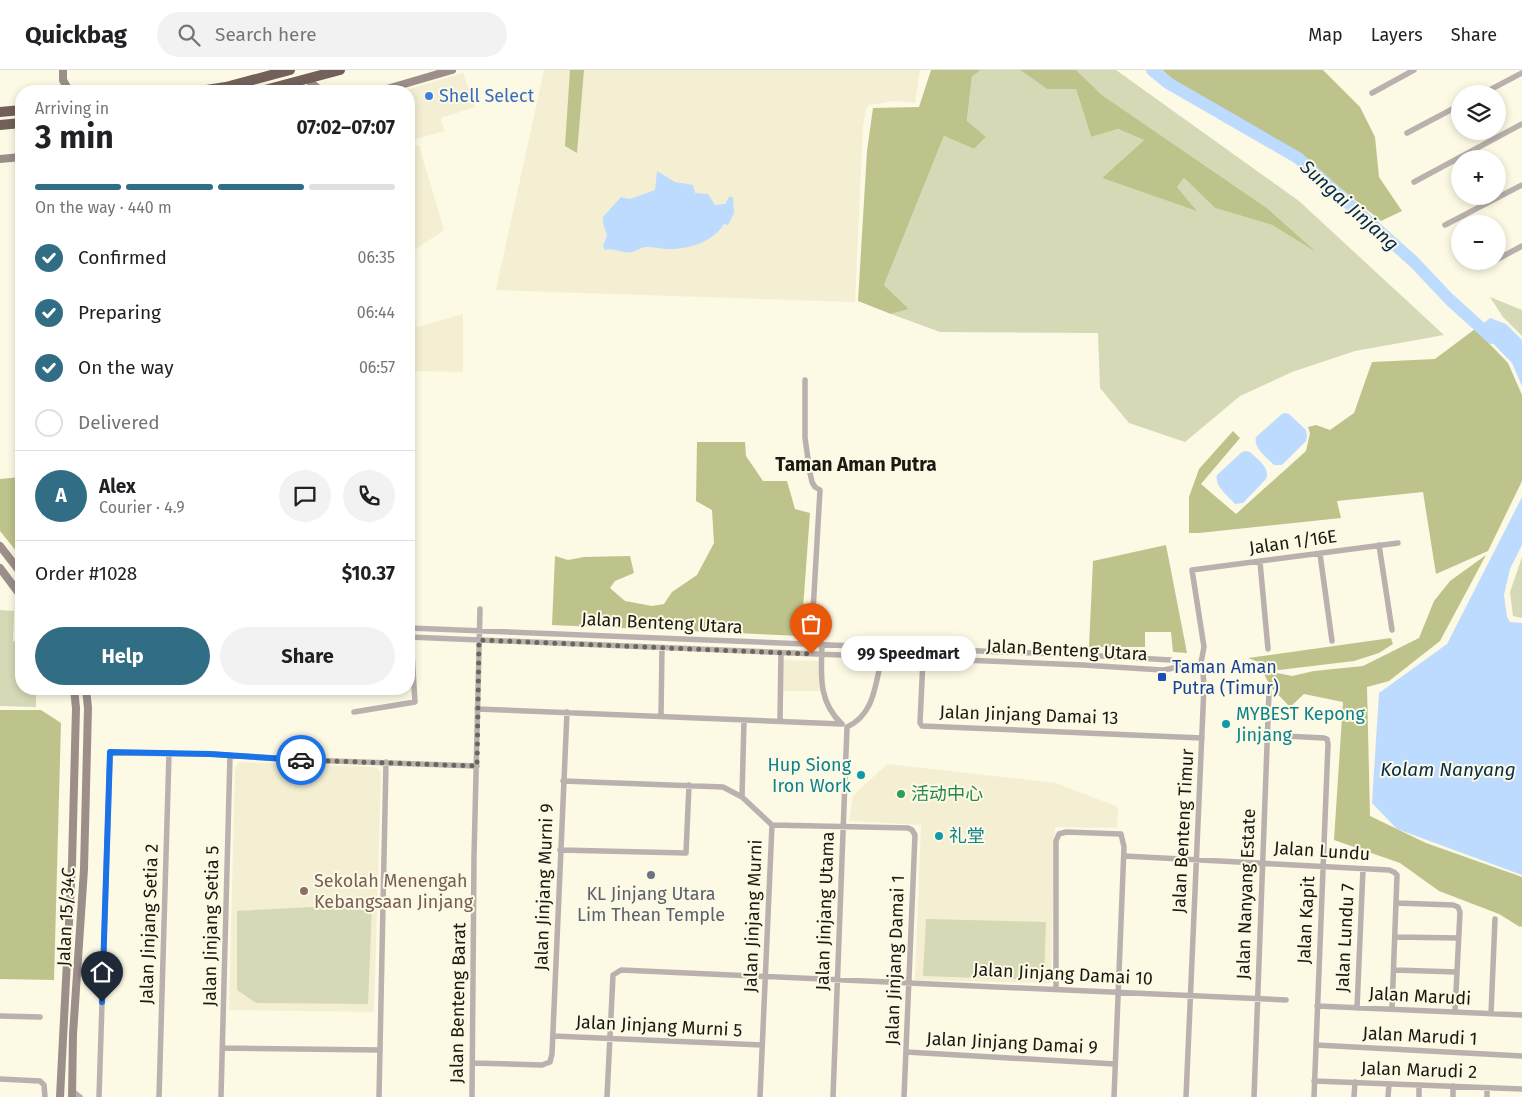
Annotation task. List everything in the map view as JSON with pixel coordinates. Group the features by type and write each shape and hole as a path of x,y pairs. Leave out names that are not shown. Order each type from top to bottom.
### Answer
{"highway":[{"path":"234,85 290,70"},
{"path":"287,85 340,70"},
{"path":"0,112 15,111"},
{"path":"0,125 15,124"}],"street":[{"path":"61,85 63,70"},
{"path":"401,85 452,70"},
{"path":"1372,93 1414,70"},
{"path":"1499,85 1522,73"},
{"path":"63,80 66,85"},
{"path":"308,80 314,85"},
{"path":"1407,133 1451,110"},
{"path":"1414,182 1522,124"},
{"path":"0,159 15,158"},
{"path":"1445,225 1522,185"},
{"path":"1506,255 1522,246"},
{"path":"805,380 805,438 810,473 815,487 820,490 811,654"},
{"name":"Jalan 1/16E","path":"1192,570 1398,543"},
{"path":"1378,545 1392,630"},
{"path":"0,546 15,565"},
{"path":"1320,554 1332,641"},
{"path":"1260,562 1268,648"},
{"path":"0,568 15,588"},
{"name":"Jalan Benteng Timur","path":"1186,1097 1204,686 1203,673 1200,668 1204,647 1192,570"},
{"name":"Jalan Benteng Barat","path":"472,1097 474,867 480,609"},
{"name":"Jalan Benteng Utara","path":"415,628 1082,655 1171,660 1182,665"},
{"path":"546,643 547,633"},
{"name":"Jalan Benteng Utara","path":"415,637 1083,665 1162,670 1190,664 1200,668"},
{"path":"822,645 822,692 827,706 835,717 845,725"},
{"path":"661,716 662,648"},
{"path":"780,721 781,653"},
{"path":"477,709 845,725 856,723 866,713 873,699 882,657"},
{"name":"Jalan Jinjang Damai 13","path":"923,659 920,723 922,726 1202,738"},
{"name":"Jalan Nanyang Estate","path":"1254,1097 1269,692"},
{"name":"Jalan 15/34C","path":"60,1097 72,864 76,708 75,695"},
{"name":"Jalan 15/34C","path":"72,1094 73,1034 84,869 88,708 87,695"},
{"path":"354,712 416,702 415,695"},
{"name":"Jalan Jinjang Murni 9","path":"473,1063 542,1065 550,1062 554,1036 566,712"},
{"path":"742,797 744,720"},
{"name":"Jalan Jinjang Utama","path":"833,1097 845,725"},
{"name":"Jalan Kapit","path":"1267,734 1324,738 1327,739 1328,744 1314,1097"},
{"path":"99,1097 110,752 169,752 304,760 477,766"},
{"name":"Jalan Jinjang Setia 2","path":"159,1097 169,752"},
{"name":"Jalan Jinjang Setia 5","path":"221,1097 230,755"},
{"path":"379,1097 386,762"},
{"name":"Jalan Jinjang Murni","path":"563,781 723,787 742,797 772,825 760,1097"},
{"path":"560,850 686,852 689,785"},
{"path":"772,825 843,827"},
{"name":"Jalan Jinjang Damai 1","path":"843,827 908,828 915,835 904,1097"},
{"path":"1056,989 1056,841 1059,834 1066,832 1121,834 1124,856 1114,1097"},
{"name":"Jalan Lundu","path":"1124,856 1389,870 1397,875 1396,903"},
{"name":"Jalan Lundu 7","path":"1357,1008 1363,869"},
{"path":"1392,1009 1396,903 1453,905 1458,907 1460,912 1456,1012"},
{"path":"1491,1014 1494,919"},
{"path":"1395,937 1458,938"},
{"name":"Jalan Jinjang Damai 10","path":"610,1038 613,975 621,970 1286,1000"},
{"path":"1394,970 1457,972"},
{"name":"Jalan Marudi","path":"1317,1006 1522,1015"},
{"path":"0,1016 40,1017"},
{"name":"Jalan Jinjang Murni 5","path":"554,1036 762,1046"},
{"path":"607,1097 610,1038"},
{"name":"Jalan Marudi 1","path":"1316,1045 1522,1056"},
{"path":"223,1048 380,1050"},
{"name":"Jalan Jinjang Damai 9","path":"906,1052 1116,1064"},
{"path":"0,1079 40,1081 44,1085 45,1094"},
{"name":"Jalan Marudi 2","path":"1314,1080 1522,1089"},
{"path":"1354,1097 1355,1082"},
{"path":"1388,1097 1389,1084"},
{"path":"1419,1085 1419,1097"},
{"path":"1453,1097 1454,1086"},
{"path":"1487,1088 1487,1097"},
{"path":"72,1094 80,1097"}],"shaded area":[{"path":"544,70 920,70 915,103 894,101 869,105 866,109 863,126 855,302 496,290"},
{"path":"463,73 475,107 441,118 444,131 415,139 415,87"},
{"path":"419,145 444,230 415,250 415,146"},
{"path":"463,314 463,372 415,371 415,320 417,327"},
{"path":"783,660 819,661 820,691 782,691"},
{"name":"Sekolah Menengah Kebangsaan Jinjang","path":"239,762 376,767 381,772 374,1012 229,1010 235,768"},
{"path":"887,764 1056,783 1118,807 1117,828 1055,827 1051,983 915,980 921,825 849,821 853,796"}],"green space":[{"path":"570,70 584,70 577,153 565,146"},
{"path":"931,70 981,70 972,76 967,121 986,137 974,149 944,136 884,285 909,309 891,314 858,301 867,151 873,108 919,107"},
{"path":"981,70 1020,70 1047,89 1076,89 1091,137 1118,129 1144,140 1102,178 1196,210 1177,187 1184,178 1215,208 1272,225 1313,250 1267,208 1102,95 1076,70 1116,70 1299,201 1444,335 1355,351 1292,372 1240,396 1185,442 1129,423 1100,388 1098,333 940,332 891,314 909,309 884,285 944,136 974,149 986,137 967,122 972,75"},
{"path":"1020,70 1076,70 1102,95 1267,208 1316,252 1272,225 1215,208 1184,178 1177,187 1197,211 1102,178 1144,140 1118,129 1091,137 1076,89 1047,89"},
{"path":"1162,70 1323,70 1360,107 1375,137 1379,177 1402,211 1381,221 1306,160 1223,110 1188,92"},
{"path":"1490,297 1522,310 1522,336 1503,317"},
{"path":"1475,329 1508,363 1522,395 1522,481 1488,551 1436,574 1423,492 1337,501 1341,518 1189,533 1189,497 1199,469 1233,431 1240,438 1201,484 1236,514 1306,451 1310,433 1308,427 1316,425 1330,430 1354,413 1372,362 1435,359"},
{"path":"697,442 745,442 746,456 763,481 787,481 795,509 810,513 801,636 552,625 555,556 568,560 584,557 630,556 634,573 615,581 610,588 625,601 652,606 664,604 672,592 697,575 714,543 712,510 696,501"},
{"path":"15,478 15,550 0,531 0,479"},
{"path":"1166,545 1187,653 1173,652 1171,632 1145,632 1145,647 1089,647 1093,561"},
{"path":"1486,555 1440,641 1389,681 1367,687 1370,816 1426,843 1522,877 1522,926 1520,927 1499,914 1439,891 1400,863 1334,840 1343,702 1304,694 1290,707 1270,686 1262,670 1292,676 1314,671 1363,666 1419,638 1434,601 1450,581"},
{"path":"1522,557 1522,618 1513,616 1510,592"},
{"path":"0,610 14,611 15,695 36,695 36,707 0,706"},
{"path":"1391,638 1393,644 1379,653 1354,661 1279,670 1248,658"},
{"path":"0,710 41,710 61,723 54,980 0,979"},
{"path":"372,904 368,1004 256,1003 237,990 237,911"},
{"path":"926,919 1046,922 1044,980 923,976"}],"water":[{"path":"657,171 675,182 693,185 695,193 708,194 715,205 725,204 729,197 733,197 734,213 728,225 724,224 714,236 707,240 685,248 645,247 629,252 605,250 603,246 607,235 603,224 603,217 621,197 630,199 655,190"},
{"path":"1490,318 1506,324 1522,340 1522,386 1512,363 1478,328"},
{"path":"1285,413 1289,414 1306,430 1306,441 1282,465 1274,465 1259,449 1256,437"},
{"path":"1242,452 1250,452 1265,467 1267,475 1266,479 1243,503 1235,504 1220,487 1217,475"},
{"name":"Kolam Nanyang","path":"1522,497 1522,545 1510,569 1504,595 1507,617 1510,622 1522,623 1522,875 1397,829 1372,803 1379,693 1447,644"}],"waterway":[{"name":"Sungai Jinjang","path":"1152,70 1168,83 1298,158 1414,262 1449,299 1492,338"}],"way so far":[{"path":"301,760 477,766 479,640 811,654"}],"place":[{"name":"Shell Select","path":"429,96"},
{"name":"99 Speedmart","path":"811,654"},
{"name":"Taman Aman Putra (Timur)","path":"1162,677"},
{"name":"MYBEST Kepong Jinjang","path":"1226,724"},
{"name":"Hup Siong Iron Work","path":"861,775"},
{"name":"活动中心","path":"901,794"},
{"name":"礼堂","path":"939,836"},
{"name":"KL Jinjang Utara Lim Thean Temple","path":"651,875"},
{"name":"Sekolah Menengah Kebangsaan Jinjang","path":"304,891"}],"district":[{"name":"Taman Aman Putra","path":"856,464"}],"route":[{"path":"102,1002 110,752 210,754 301,760"}]}
